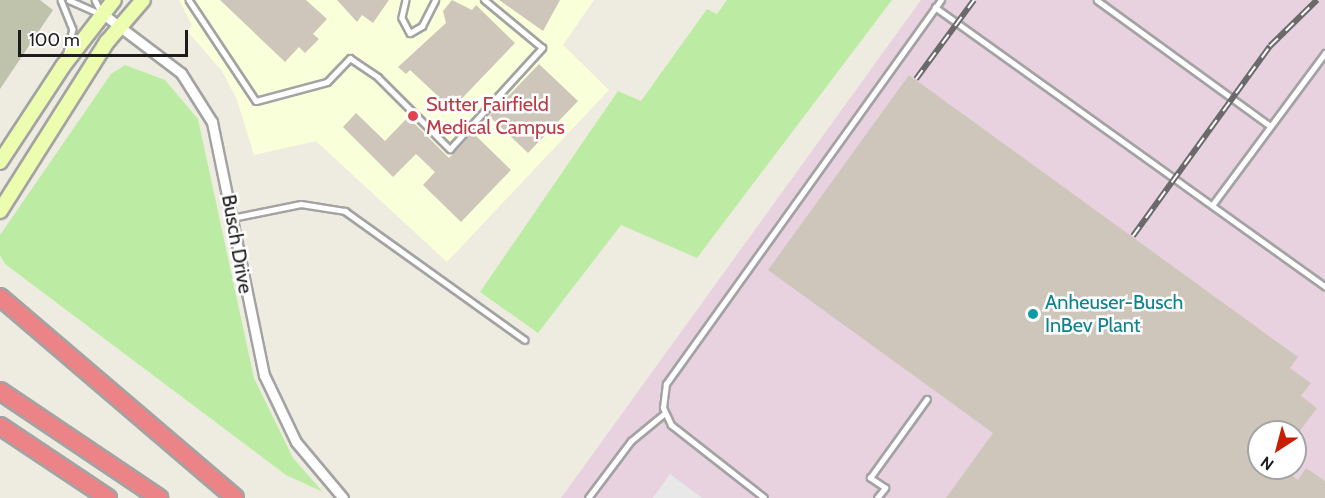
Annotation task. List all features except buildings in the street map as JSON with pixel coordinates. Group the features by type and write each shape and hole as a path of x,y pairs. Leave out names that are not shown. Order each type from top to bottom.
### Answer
{"highway":[{"path":"0,297 235,498"},
{"path":"0,391 159,498"},
{"path":"0,426 108,498"}],"main road":[{"path":"0,162 63,66 114,0"},
{"path":"0,211 40,142 120,27 143,0"}],"street":[{"name":"Busch Drive","path":"103,14 181,73 198,95 212,122 264,375 296,442 343,498"}],"lane":[{"path":"61,0 73,30 63,66"},
{"path":"69,0 103,14"},
{"path":"94,0 103,14"},
{"path":"189,0 256,101 327,82 350,58 378,77 450,150 542,48 484,0"},
{"path":"406,0 402,18 410,33 422,26 435,0"},
{"path":"764,498 684,440 664,413 666,384 678,362 941,0"},
{"path":"1097,0 1269,125"},
{"path":"935,7 1325,286"},
{"path":"1213,204 1325,52"},
{"path":"232,218 301,204 345,211 525,340"},
{"path":"877,498 885,488 870,478 927,399"},
{"path":"588,498 630,441 664,413"}],"shaded area":[{"path":"0,0 40,0 53,10 0,89"},
{"name":"Sutter Fairfield Medical Campus","path":"179,0 594,0 563,45 609,90 447,262 316,141 254,155 237,100 222,71 188,32 192,25"},
{"path":"921,0 1325,0 1325,498 561,498"},
{"path":"670,474 702,498 653,498"}],"green space":[{"path":"727,0 892,0 697,258 621,225 538,333 480,292 618,91 641,101 707,9 717,14"},
{"path":"125,65 165,80 198,119 254,378 293,458 323,492 286,475 5,264 0,255 0,235 111,74"}],"railway":[{"path":"916,79 974,0"},
{"path":"1133,236 1270,46 1317,0"}],"place":[{"name":"Sutter Fairfield Medical Campus","path":"413,116"},
{"name":"Anheuser-Busch InBev Plant","path":"1033,314"}]}
